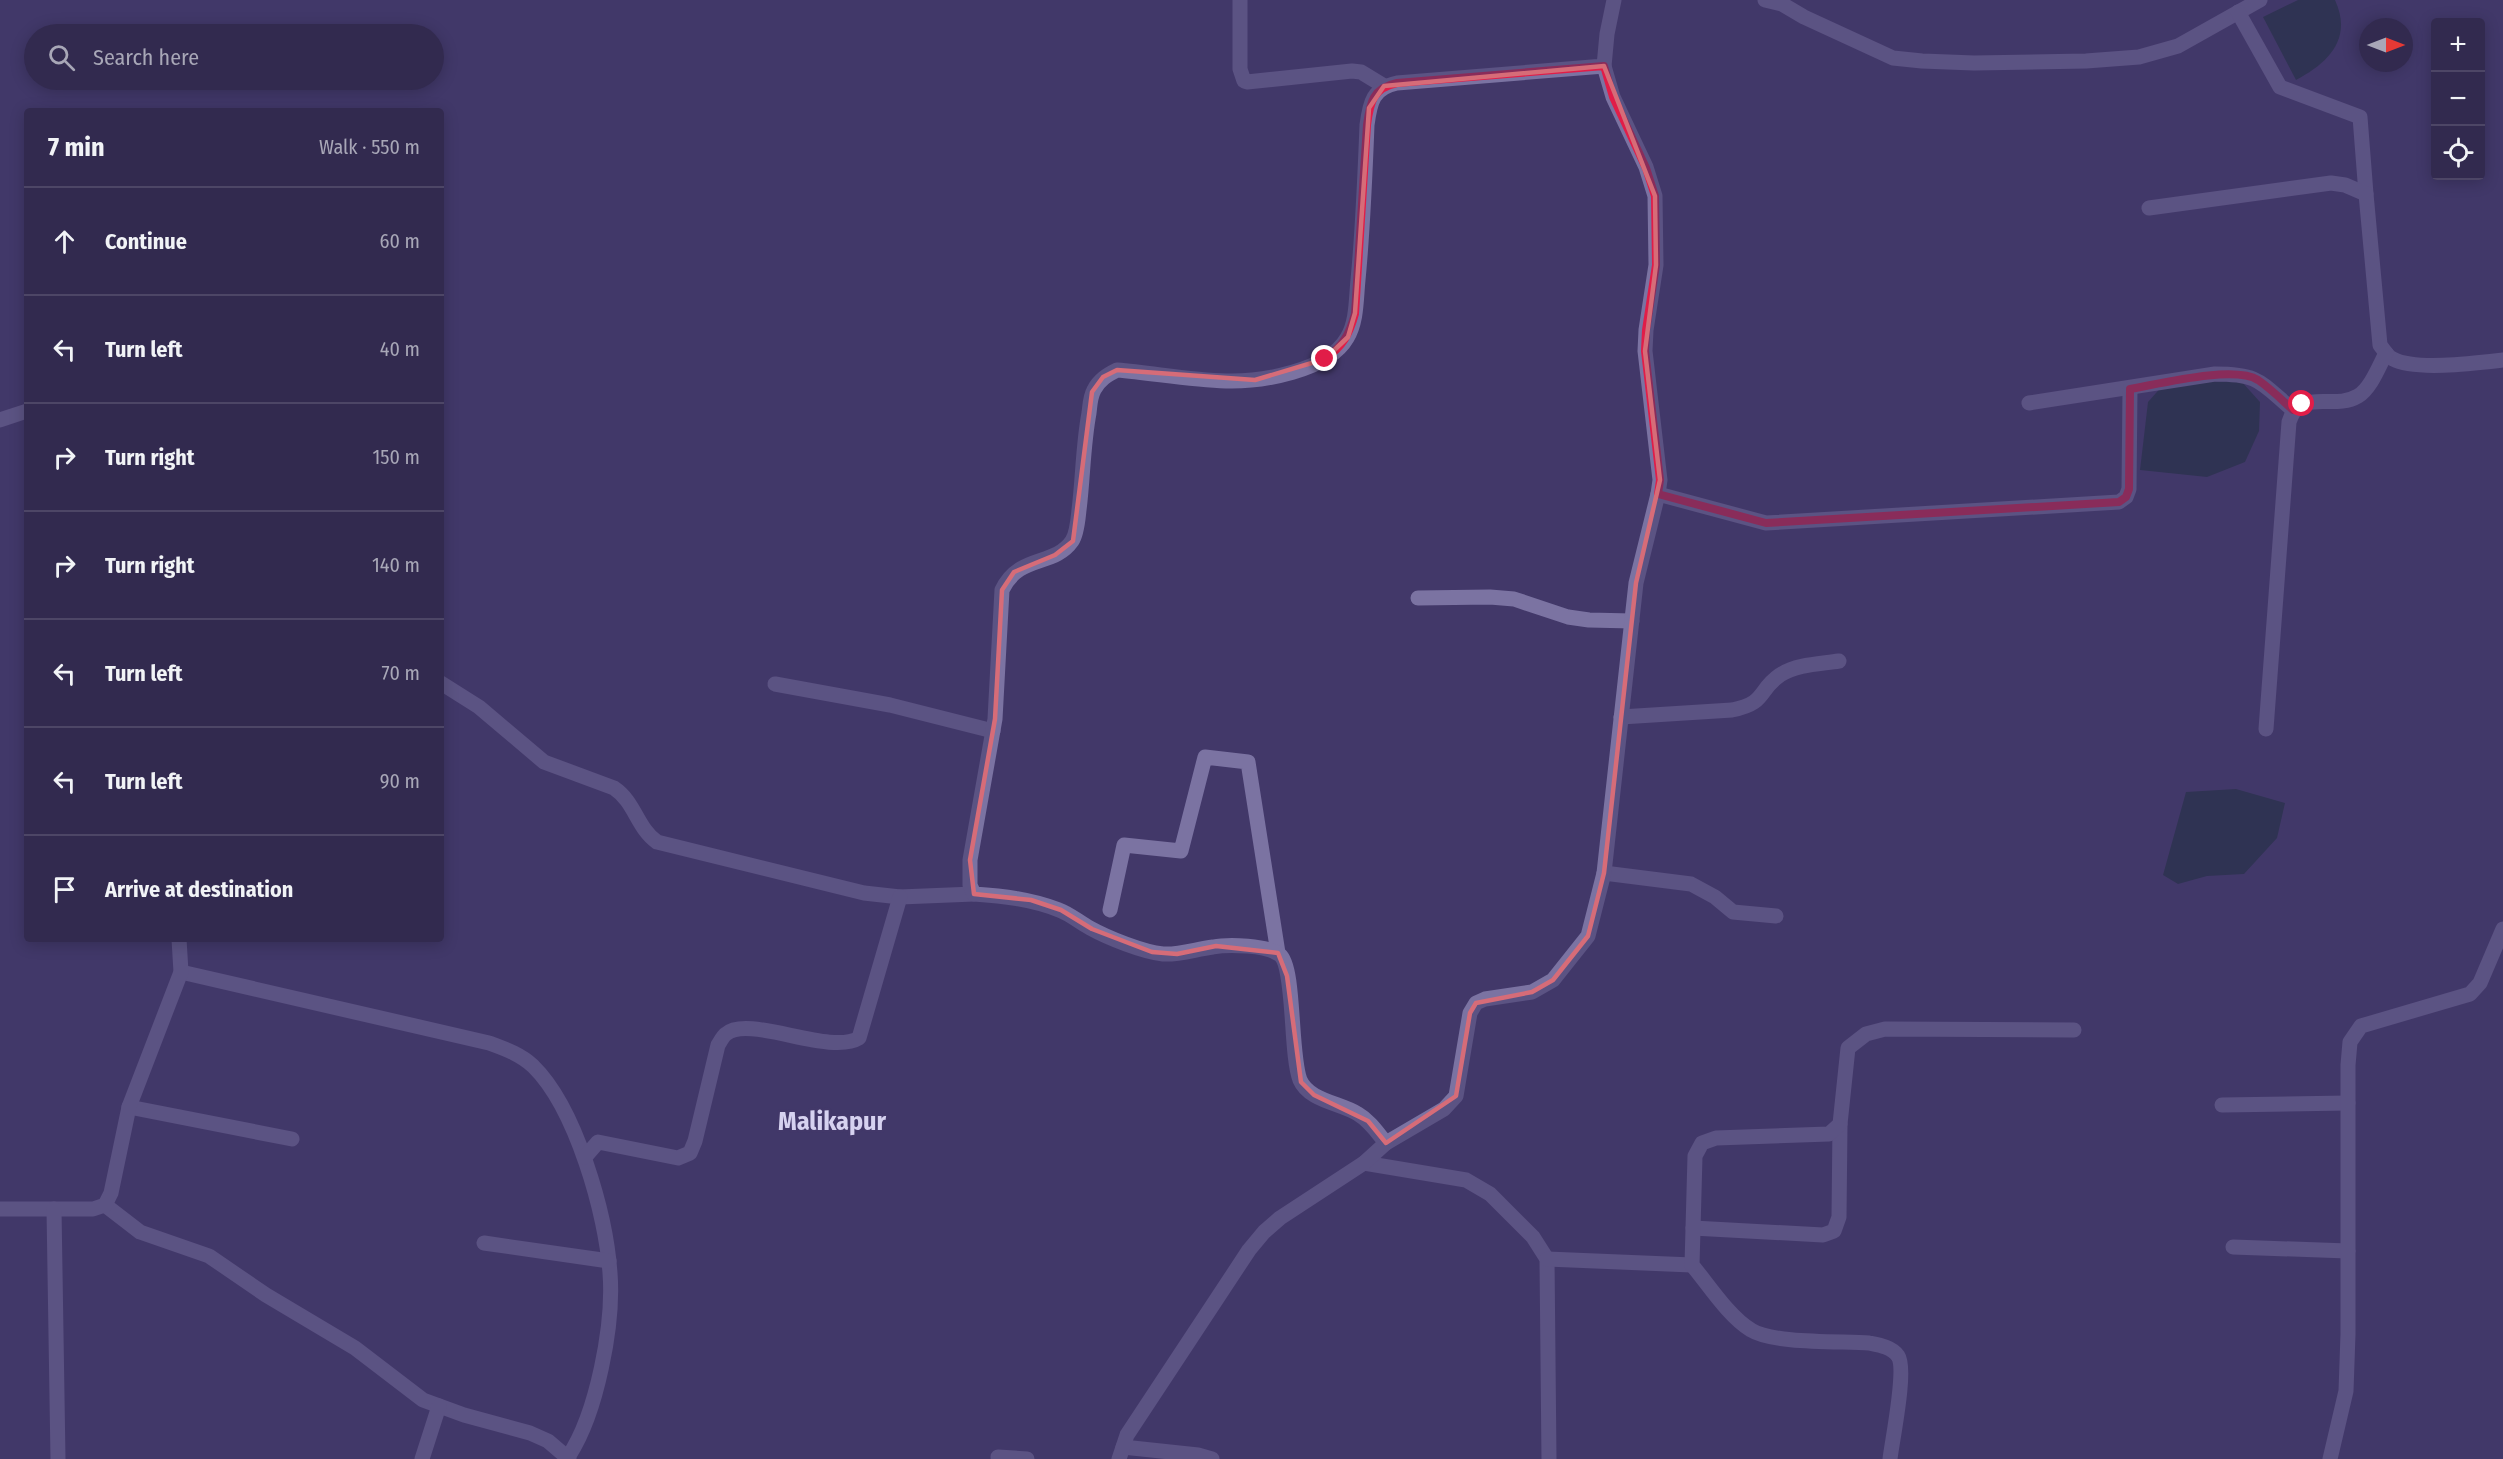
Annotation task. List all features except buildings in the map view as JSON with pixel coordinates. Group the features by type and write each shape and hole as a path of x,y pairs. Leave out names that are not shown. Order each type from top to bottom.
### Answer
{"street":[{"path":"1240,0 1240,69 1244,81 1247,82 1352,71 1361,72 1384,86 1604,66"},
{"path":"1212,1459 1198,1455 1121,1453 1127,1435 1249,1250 1280,1218 1364,1162 1386,1143 1444,1109 1456,1096 1470,1013 1476,1003 1485,999 1532,993 1553,980 1588,936 1604,873 1636,583 1660,480 1645,351 1656,265 1655,196 1646,168 1613,97 1604,66 1607,34 1614,0"},
{"path":"1765,0 1782,4 1804,17 1893,58 1922,61 2086,61 2139,57 2178,46 2260,0"},
{"path":"2238,12 2280,87 2360,117 2380,345 2386,353 2392,359 2416,366 2503,360"},
{"path":"974,894 969,876 970,860 993,731 999,666 1002,590 1007,579 1014,572 1026,564 1055,555 1073,541 1092,392 1103,377 1117,370 1226,381 1255,380 1304,368 1325,359 1338,350 1348,337 1355,314 1369,108 1377,93 1384,86"},
{"path":"2149,208 2331,183 2345,185 2366,194"},
{"path":"2266,729 2289,422 2293,410 2302,404 2357,397 2365,390 2386,353"},
{"path":"2029,403 2215,374 2242,374 2257,379 2293,410"},
{"path":"1658,494 1766,523 2119,502 2126,497 2129,489 2130,389"},
{"path":"0,420 24,412"},
{"path":"1418,598 1514,599 1568,617 1632,621"},
{"path":"1621,717 1748,707 1759,700 1770,685 1787,672 1795,668 1839,661"},
{"path":"775,684 891,705 993,731"},
{"path":"444,685 479,707 544,762 614,788 623,794 631,803 643,830 657,842 864,893 900,897 974,894 1031,900 1061,910 1092,929 1152,952 1177,954 1216,946 1260,947 1278,953 1284,959 1287,976 1300,1082 1314,1095 1356,1112 1368,1121 1386,1143"},
{"path":"1110,910 1124,845 1182,851 1205,757 1248,762 1278,953"},
{"path":"1604,873 1691,884 1715,897 1733,912 1776,916"},
{"path":"585,1157 598,1142 678,1158 690,1153 695,1141 718,1045 727,1033 736,1029 752,1029 842,1044 859,1038 900,897"},
{"path":"2330,1459 2346,1391 2350,1042 2361,1026 2470,994 2480,983 2503,929"},
{"path":"0,1209 93,1209 105,1205 111,1193 129,1107 181,972 179,942"},
{"path":"105,1205 140,1232 209,1256 266,1295 356,1348 409,1390 439,1406 531,1433 548,1441 568,1458 586,1424 606,1337 609,1307 607,1242 585,1157 564,1110 534,1067 517,1053 489,1042 181,972"},
{"path":"1693,1228 1823,1235 1833,1231 1839,1217 1840,1124 1848,1048 1866,1034 1885,1029 2074,1030"},
{"path":"2222,1105 2348,1102"},
{"path":"129,1107 292,1139"},
{"path":"1840,1124 1829,1134 1716,1138 1702,1143 1695,1156 1692,1265 1750,1330 1767,1337 1886,1346 1898,1356 1902,1371 1890,1459"},
{"path":"1364,1162 1466,1180 1490,1194 1533,1237 1547,1259 1549,1459"},
{"path":"54,1209 58,1459"},
{"path":"484,1243 609,1261"},
{"path":"2233,1247 2348,1251"},
{"path":"1547,1259 1692,1265"},
{"path":"422,1459 439,1406"},
{"path":"998,1457 1027,1459"}],"highlighted area":[{"path":"1604,66 1655,196 1656,265 1645,351 1660,480 1636,583 1604,873 1588,936 1553,980 1532,992 1476,1003 1470,1013 1456,1096 1386,1143 1368,1121 1314,1095 1301,1082 1287,976 1278,953 1216,946 1177,954 1152,952 1092,929 1061,910 1031,900 974,894 970,860 995,719 1002,590 1014,572 1055,555 1073,541 1092,392 1103,377 1117,370 1255,380 1325,359 1348,337 1355,313 1369,108 1384,86"}],"water":[{"path":"2298,0 2335,0 2340,14 2341,27 2339,38 2327,58 2296,80 2263,17"},
{"path":"2205,381 2242,382 2260,402 2259,431 2245,462 2207,477 2140,470 2148,402 2164,384"},
{"path":"2236,789 2285,803 2277,838 2244,874 2207,876 2178,884 2163,875 2186,792"}],"district":[{"name":"Malikapur","path":"832,1121"}],"route":[{"path":"1325,359 1338,350 1348,337 1355,314 1367,125 1369,108 1377,93 1384,86 1397,83 1604,66 1613,97 1646,168 1655,196 1656,265 1645,351 1660,480 1658,494 1766,523 2119,502 2126,497 2129,489 2130,389 2215,374 2242,374 2257,379 2293,410 2302,404"}]}
